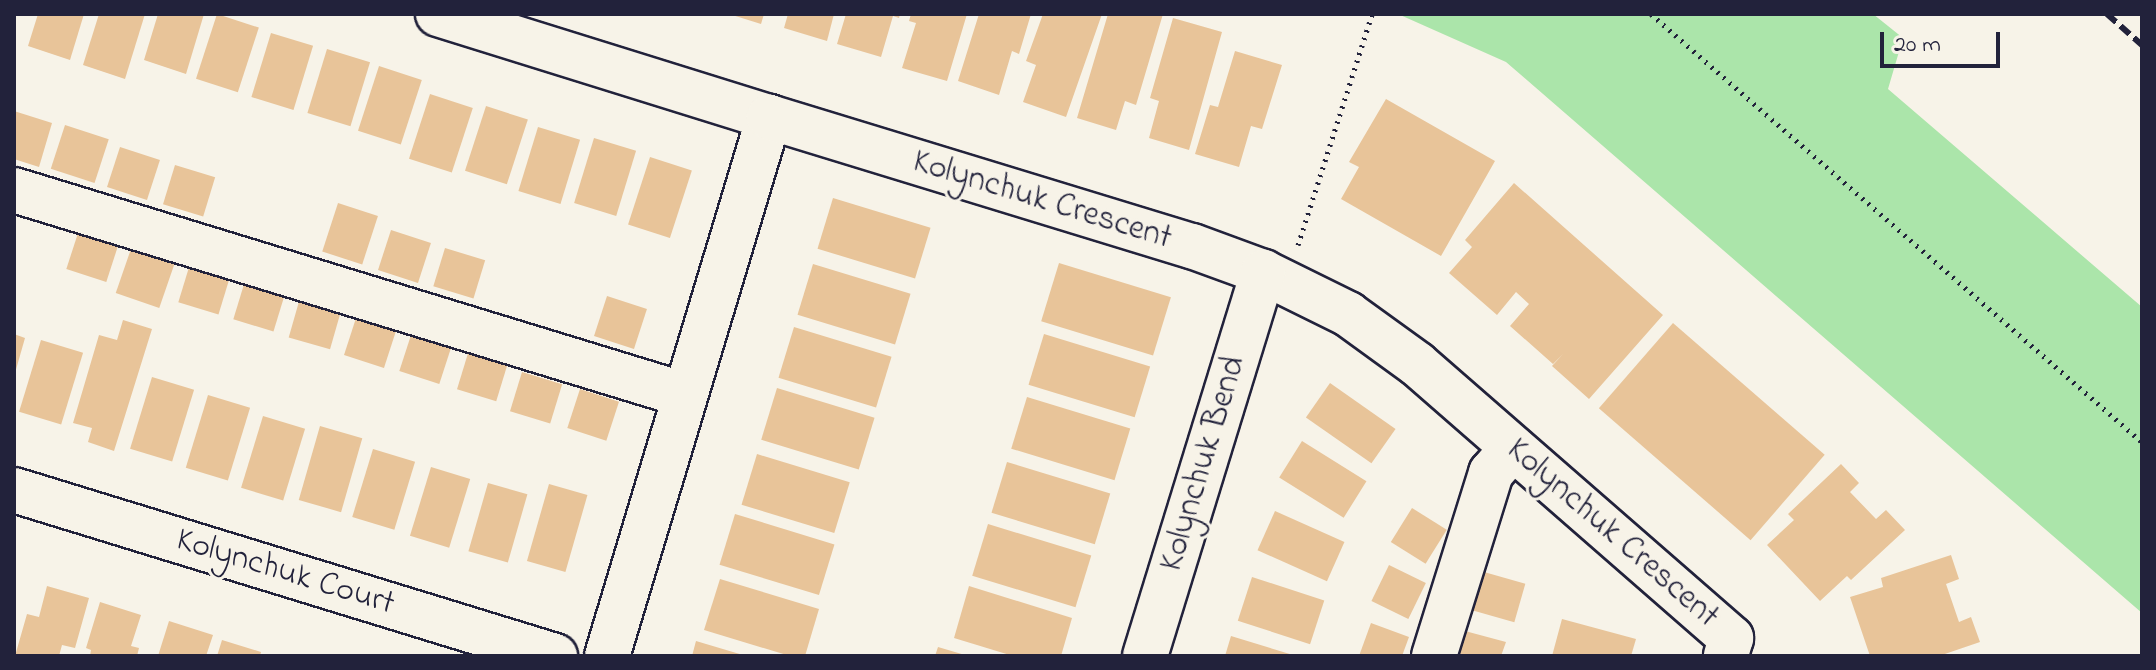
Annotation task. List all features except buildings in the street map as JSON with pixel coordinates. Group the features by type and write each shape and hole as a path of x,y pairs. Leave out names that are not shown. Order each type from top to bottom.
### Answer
{"street":[{"path":"438,14 769,117 607,656"},
{"name":"Kolynchuk Crescent","path":"769,117 1192,246 1280,260 1417,364 1731,638 1726,656"},
{"path":"14,190 685,395"},
{"name":"Kolynchuk Bend","path":"1145,656 1280,260"},
{"path":"1434,656 1491,473 1513,448"},
{"name":"Kolynchuk Court","path":"14,490 555,656"}],"path":[{"path":"1280,260 1372,14"},
{"path":"1651,14 2142,442"}],"green space":[{"path":"1398,14 1873,14 1903,38 1888,89 2142,307 2142,613 1506,62"}],"railway":[{"path":"2107,14 2142,45"}]}
